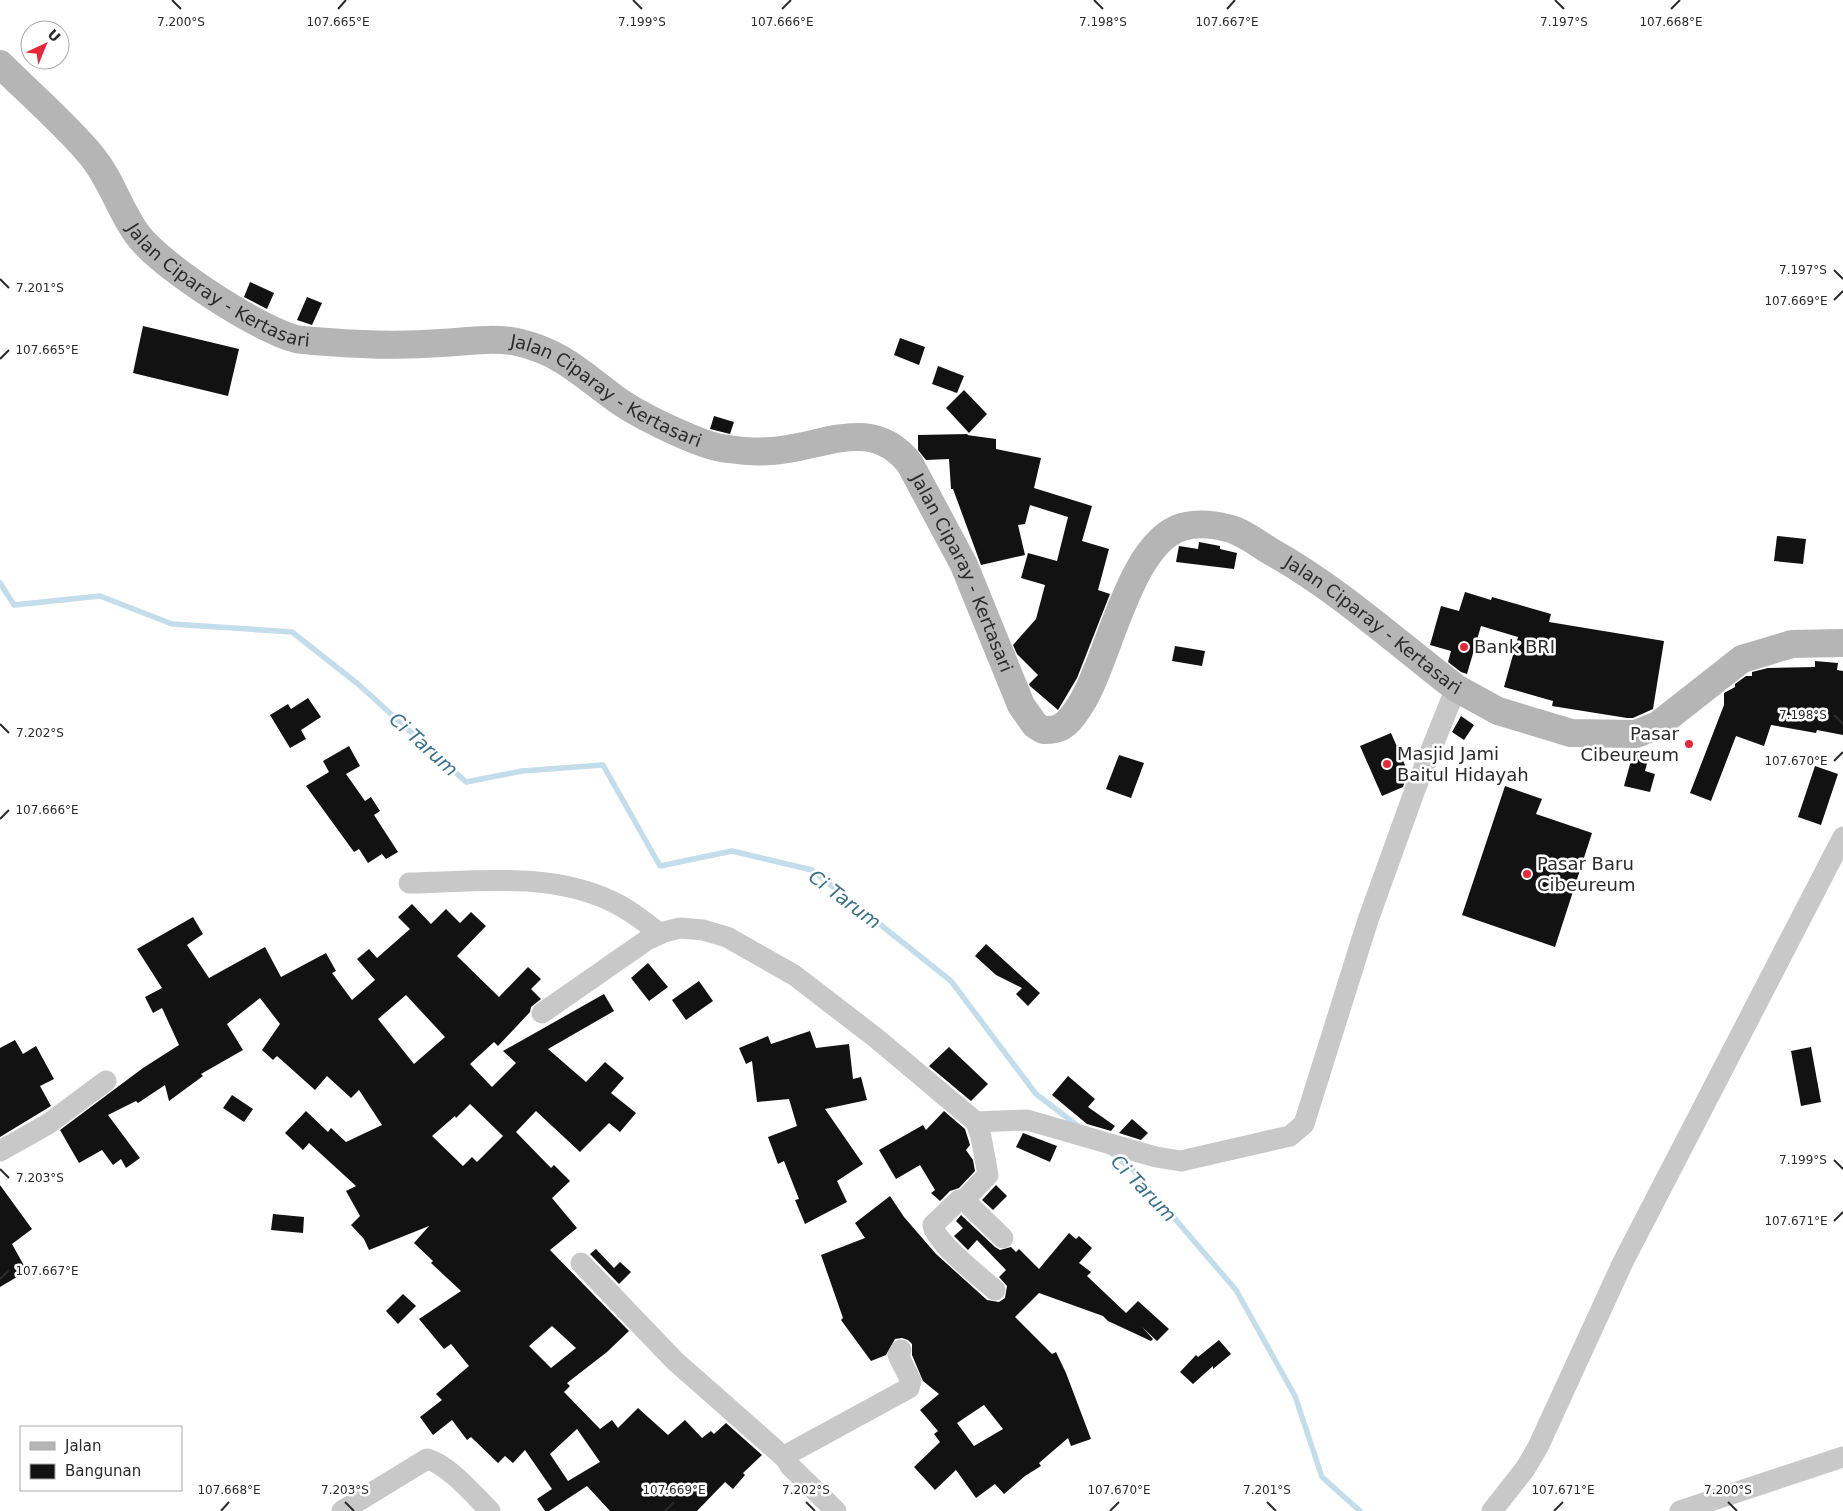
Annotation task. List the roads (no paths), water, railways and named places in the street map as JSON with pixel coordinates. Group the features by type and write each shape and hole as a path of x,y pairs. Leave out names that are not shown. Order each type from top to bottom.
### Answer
{"main road":[{"name":"Jalan Ciparay - Kertasari","path":"0,64 90,154 104,172 136,233 149,248 167,264 230,306 256,322 288,336 296,339 390,346 484,340 518,342 553,352 581,370 618,401 682,434 725,449 772,451 822,441 868,436 884,441 898,449 910,464 964,565 1021,705 1034,724 1043,730 1053,730 1065,724 1085,698 1092,685 1114,623 1136,575 1151,550 1164,536 1181,527 1205,524 1229,528 1315,577 1456,688 1498,711 1571,733 1636,734 1658,725 1742,658 1792,644 1843,643"}],"street":[{"path":"976,1122 1027,1120 1156,1157 1181,1161 1290,1136 1304,1124 1368,920 1416,787 1456,688"},
{"path":"1492,1511 1525,1469 1538,1447 1623,1262 1843,837"},
{"path":"409,883 527,881 554,883 612,901 660,934"},
{"path":"542,1013 647,940 680,928 703,930 727,937 794,975 876,1038 976,1122 981,1137 988,1175 964,1200 959,1200 933,1225 934,1231 959,1259 995,1290"},
{"path":"0,1151 56,1119 106,1081"},
{"path":"964,1200 1003,1238"},
{"path":"581,1263 676,1362 786,1460 836,1511"},
{"path":"786,1460 788,1454 793,1451 909,1388 911,1381 898,1355 901,1350"},
{"path":"1680,1511 1843,1457"},
{"path":"342,1511 427,1459 451,1474 490,1511"},
{"path":"1506,1511 1514,1482"}],"waterway":[{"name":"Ci Tarum","path":"0,583 14,605 100,596 172,624 292,632 358,684 466,782 522,771 603,765 660,866 732,851 812,870 951,981 1036,1094 1078,1126"},
{"name":"Ci Tarum","path":"1110,1152 1133,1170 1236,1290 1295,1396 1322,1477 1360,1511"}],"place":[{"name":"Bank BRI","path":"1464,647"},
{"name":"Pasar Cibeureum","path":"1689,744"},
{"name":"Masjid Jami Baitul Hidayah","path":"1387,764"},
{"name":"Pasar Baru Cibeureum","path":"1527,874"}]}
